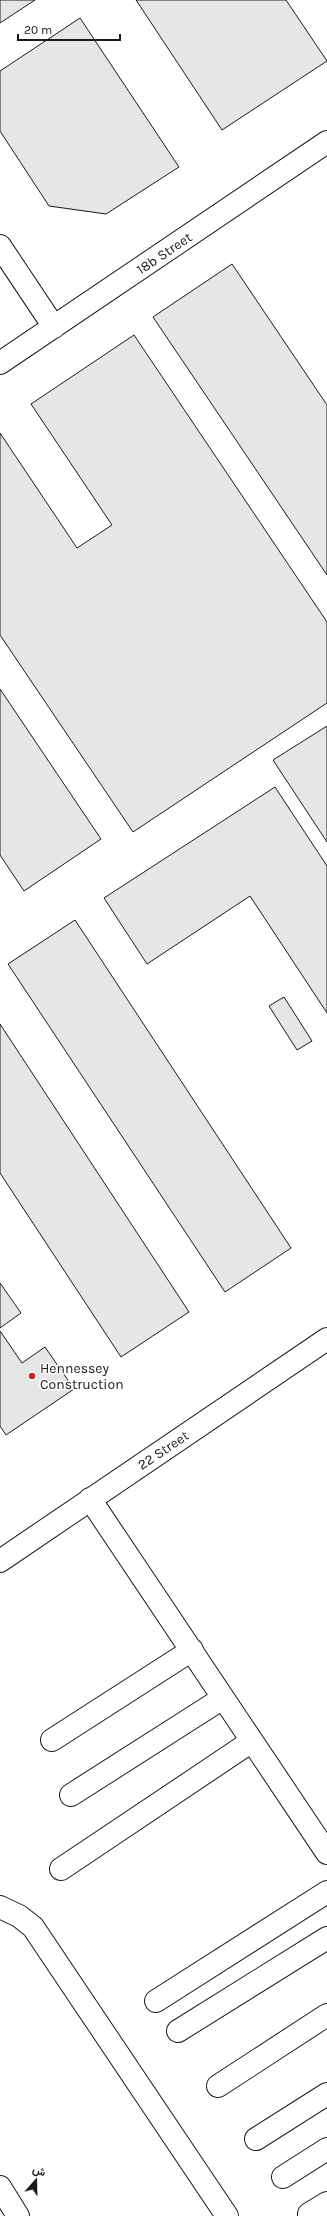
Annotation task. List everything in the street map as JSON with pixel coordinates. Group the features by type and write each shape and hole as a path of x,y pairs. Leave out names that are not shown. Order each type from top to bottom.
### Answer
{"street":[{"name":"18b Street","path":"0,363 327,142"},
{"path":"0,246 54,327"},
{"name":"22 Street","path":"0,1562 90,1499 327,1339"},
{"path":"90,1499 327,1853"},
{"path":"52,1740 192,1650"},
{"path":"71,1795 223,1698"},
{"path":"61,1869 252,1741"},
{"path":"156,2001 327,1892"},
{"path":"0,1907 19,1916 33,1927 227,2216"},
{"path":"178,2031 327,1938"},
{"path":"218,2086 327,2015"},
{"path":"256,2139 327,2094"},
{"path":"283,2177 327,2149"},
{"path":"0,2187 18,2216"}],"building":[{"path":"0,0 35,0 0,23"},
{"path":"136,0 286,0 327,61 222,130"},
{"path":"80,18 179,167 106,214 49,206 0,131 0,71"},
{"path":"232,264 327,405 327,575 153,317"},
{"path":"134,335 327,622 327,703 133,832 0,635 0,433 77,548 112,525 31,404"},
{"path":"0,689 101,839 24,891 0,855"},
{"path":"327,726 327,842 273,760"},
{"path":"275,787 327,866 327,1013 250,896 147,964 104,898"},
{"path":"75,920 291,1248 225,1292 8,964"},
{"path":"284,997 312,1041 297,1050 269,1006"},
{"path":"0,1024 189,1312 121,1357 0,1173"},
{"path":"0,1283 21,1313 0,1328"},
{"name":"Hennessey Construction","path":"0,1331 22,1363 45,1347 74,1389 6,1435 0,1426"}],"place":[{"name":"Hennessey Construction","path":"32,1376"}]}
